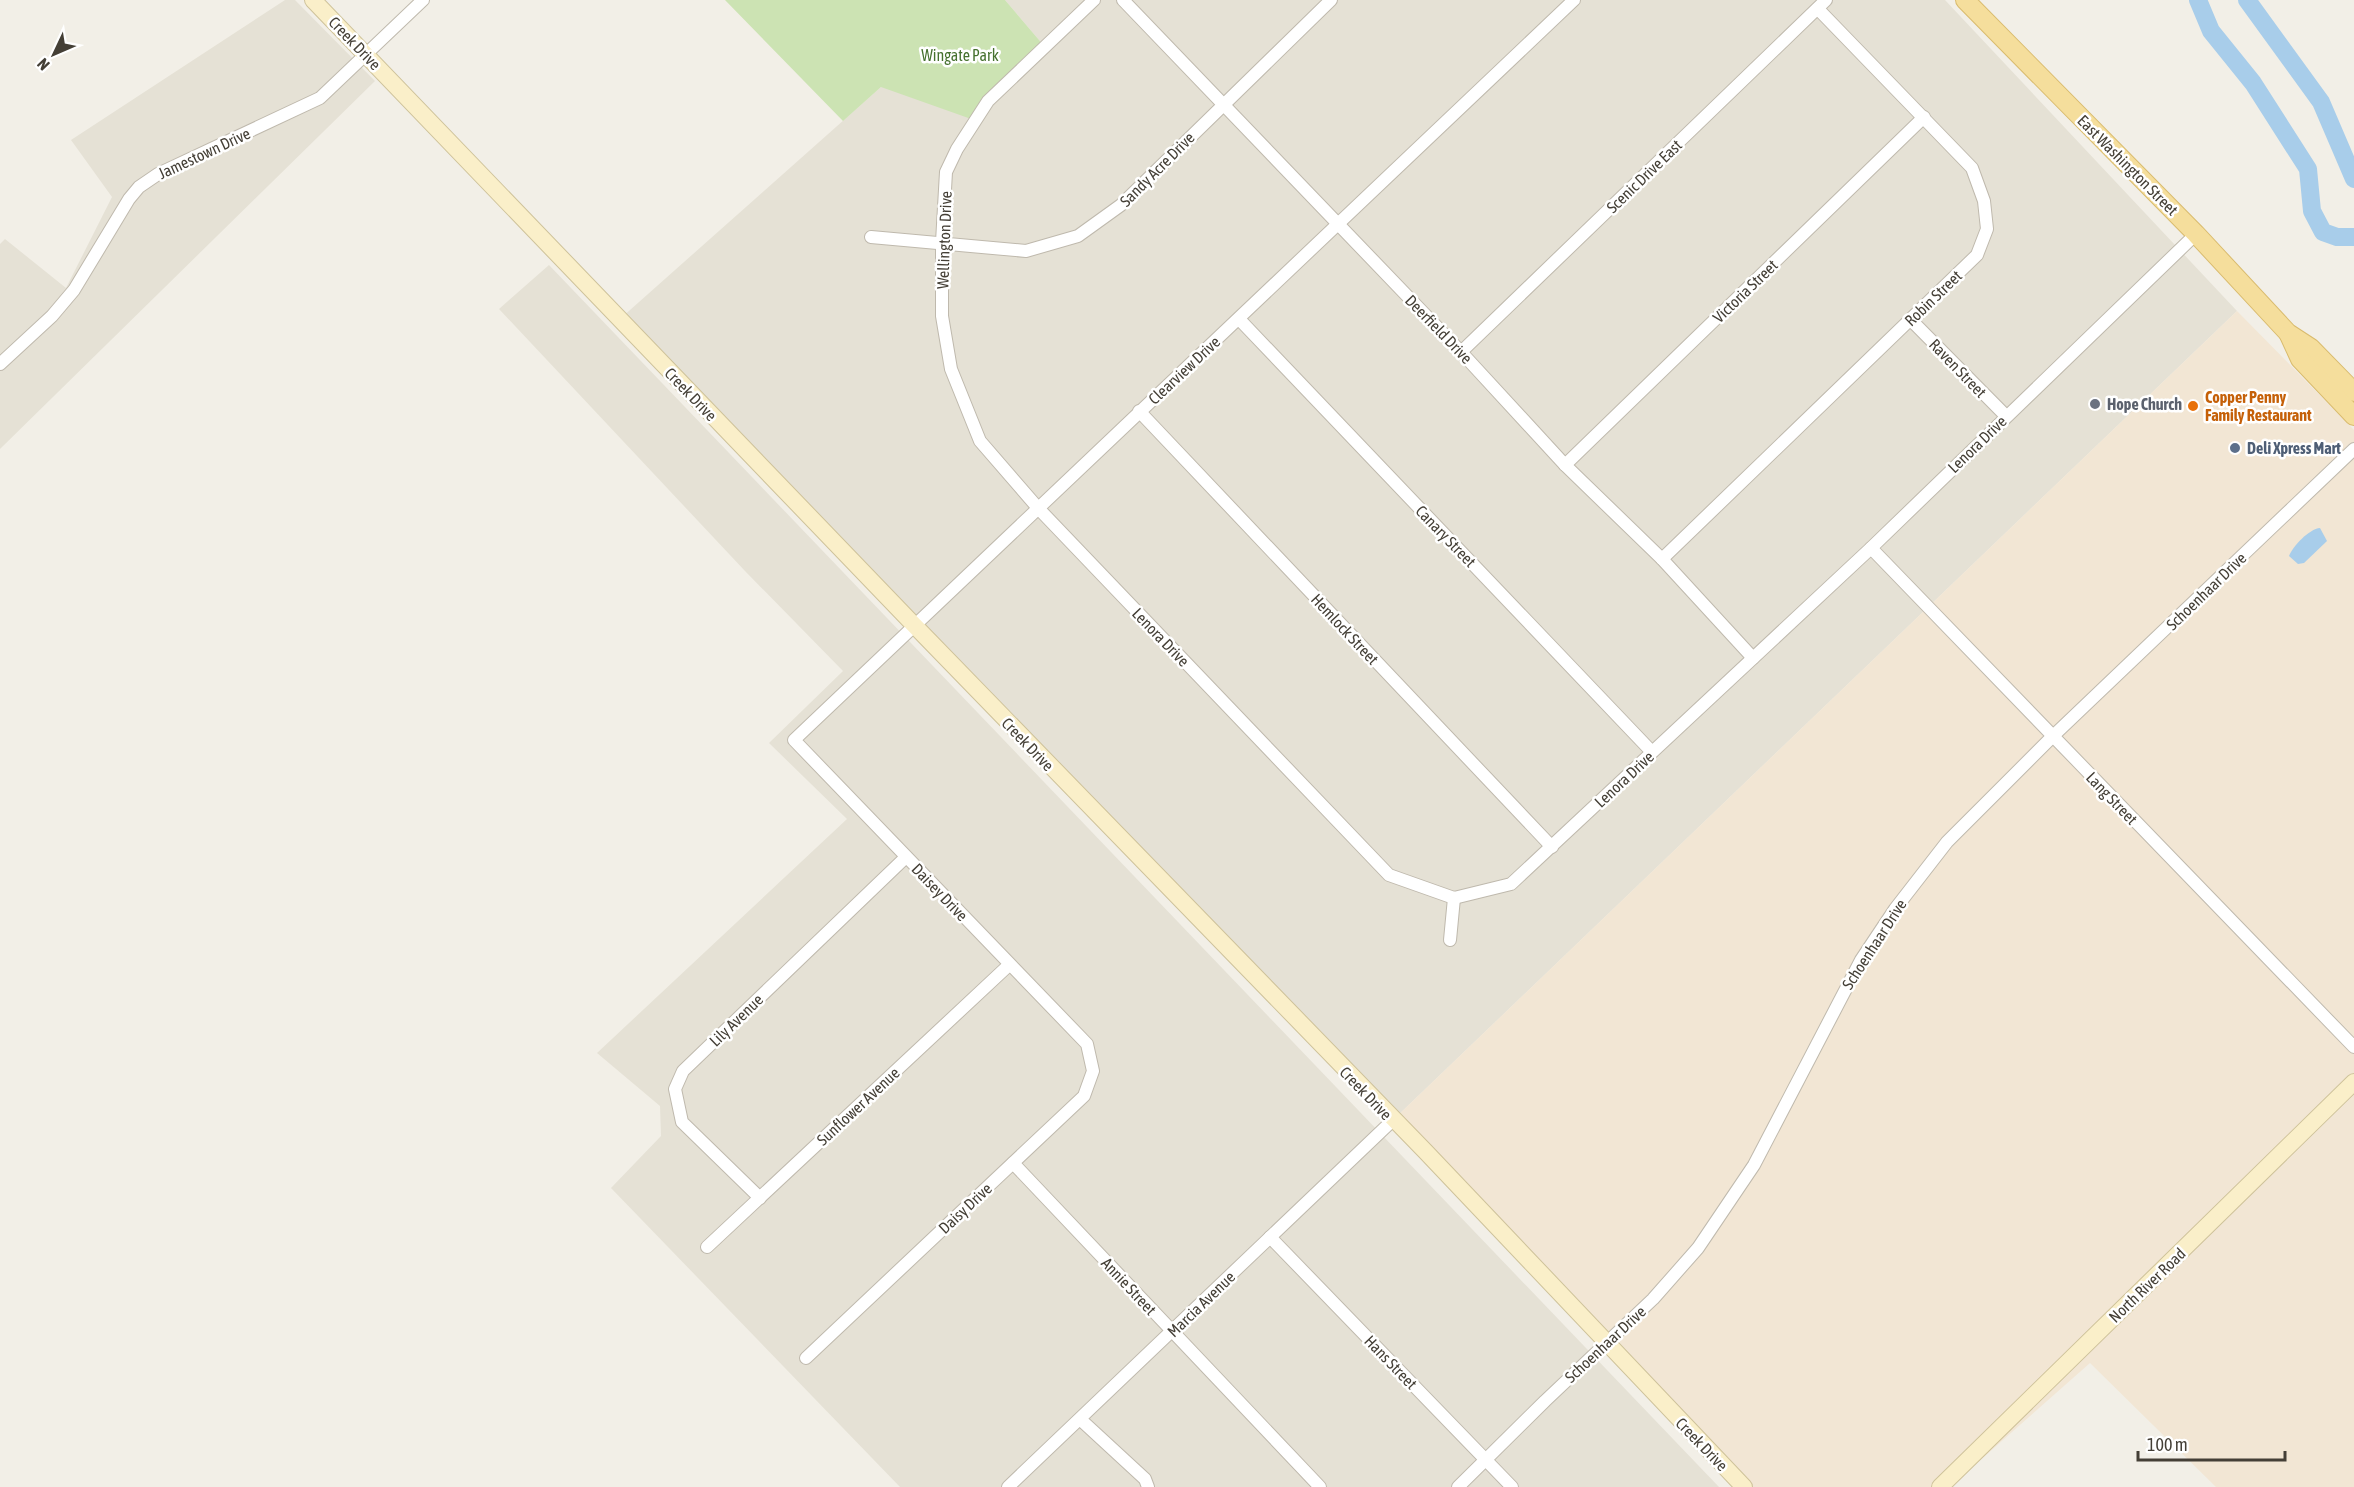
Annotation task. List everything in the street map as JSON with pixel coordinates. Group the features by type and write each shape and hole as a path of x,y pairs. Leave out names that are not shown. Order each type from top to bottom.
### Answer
{"main road":[{"name":"East Washington Street","path":"1965,0 2196,234 2288,333 2311,348 2354,392"},
{"name":"East Washington Street","path":"2288,333 2300,359 2354,416"}],"street":[{"name":"Creek Drive","path":"313,0 1744,1487"},
{"name":"Jamestown Drive","path":"0,364 52,316 74,290 129,200 140,187 158,174 320,99 423,0"},
{"name":"Wellington Drive","path":"1038,508 980,441 951,369 942,316 942,242 946,172 974,120 988,101 1094,0"},
{"name":"Deerfield Drive","path":"1123,0 1461,352 1565,465 1662,559 1753,658"},
{"name":"Sandy Acre Drive","path":"871,237 1026,251 1078,236 1121,205 1331,0"},
{"name":"Clearview Drive","path":"794,740 1574,0"},
{"name":"Robin Street","path":"1662,559 1977,255 1987,229 1984,201 1972,168 1822,4"},
{"name":"Scenic Drive East","path":"1461,352 1822,4"},
{"name":"Victoria Street","path":"1565,465 1924,117"},
{"name":"Lenora Drive","path":"1038,508 1389,875 1454,898 1511,884 1871,548 2196,234"},
{"name":"Canary Street","path":"1239,319 1653,752"},
{"name":"Raven Street","path":"1911,320 2006,416"},
{"name":"Hemlock Street","path":"1139,411 1552,847"},
{"name":"Schoenhaar Drive","path":"1458,1487 1653,1299 1698,1248 1754,1165 1847,984 1895,909 1947,843 2052,737 2354,449"},
{"name":"Lang Street","path":"1871,548 2354,1047"},
{"name":"Daisey Drive","path":"794,740 1087,1044"},
{"name":"Lily Avenue","path":"760,1198 682,1122 675,1089 683,1071 906,857"},
{"path":"1450,940 1454,898"},
{"name":"Sunflower Avenue","path":"707,1247 1009,965"},
{"name":"Daisy Drive","path":"806,1358 1084,1096 1093,1071 1087,1044"},
{"name":"North River Road","path":"1940,1487 2354,1082"},
{"name":"Marcia Avenue","path":"1008,1487 1393,1120"},
{"name":"Annie Street","path":"1013,1162 1320,1487"},
{"name":"Hans Street","path":"1270,1237 1512,1487"},
{"path":"1081,1419 1145,1479 1148,1487"}],"shaded area":[{"path":"285,0 295,0 375,81 0,449 0,244 5,239 66,288 112,197 71,140"},
{"path":"1005,0 1945,0 2237,311 1393,1120 621,318 881,87 1045,47"},
{"path":"549,265 1719,1487 900,1487 611,1188 661,1136 660,1106 597,1053 847,819 769,743 843,671 745,571 499,309"},
{"path":"2237,311 2354,430 2354,1487 2216,1487 2090,1363 1950,1487 1745,1487 1393,1120"}],"green space":[{"name":"Wingate Park","path":"725,0 1005,0 1045,47 974,120 881,87 843,121"}],"water":[{"path":"2320,528 2327,541 2304,563 2298,564 2289,556 2291,552 2306,535"}],"waterway":[{"path":"2198,0 2211,31 2253,83 2308,169 2312,211 2323,232 2337,237 2354,237"},
{"path":"2247,0 2321,102 2354,179"}],"place":[{"name":"Hope Church","path":"2095,404"},
{"name":"Copper Penny Family Restaurant","path":"2193,406"},
{"name":"Deli Xpress Mart","path":"2235,448"}]}
